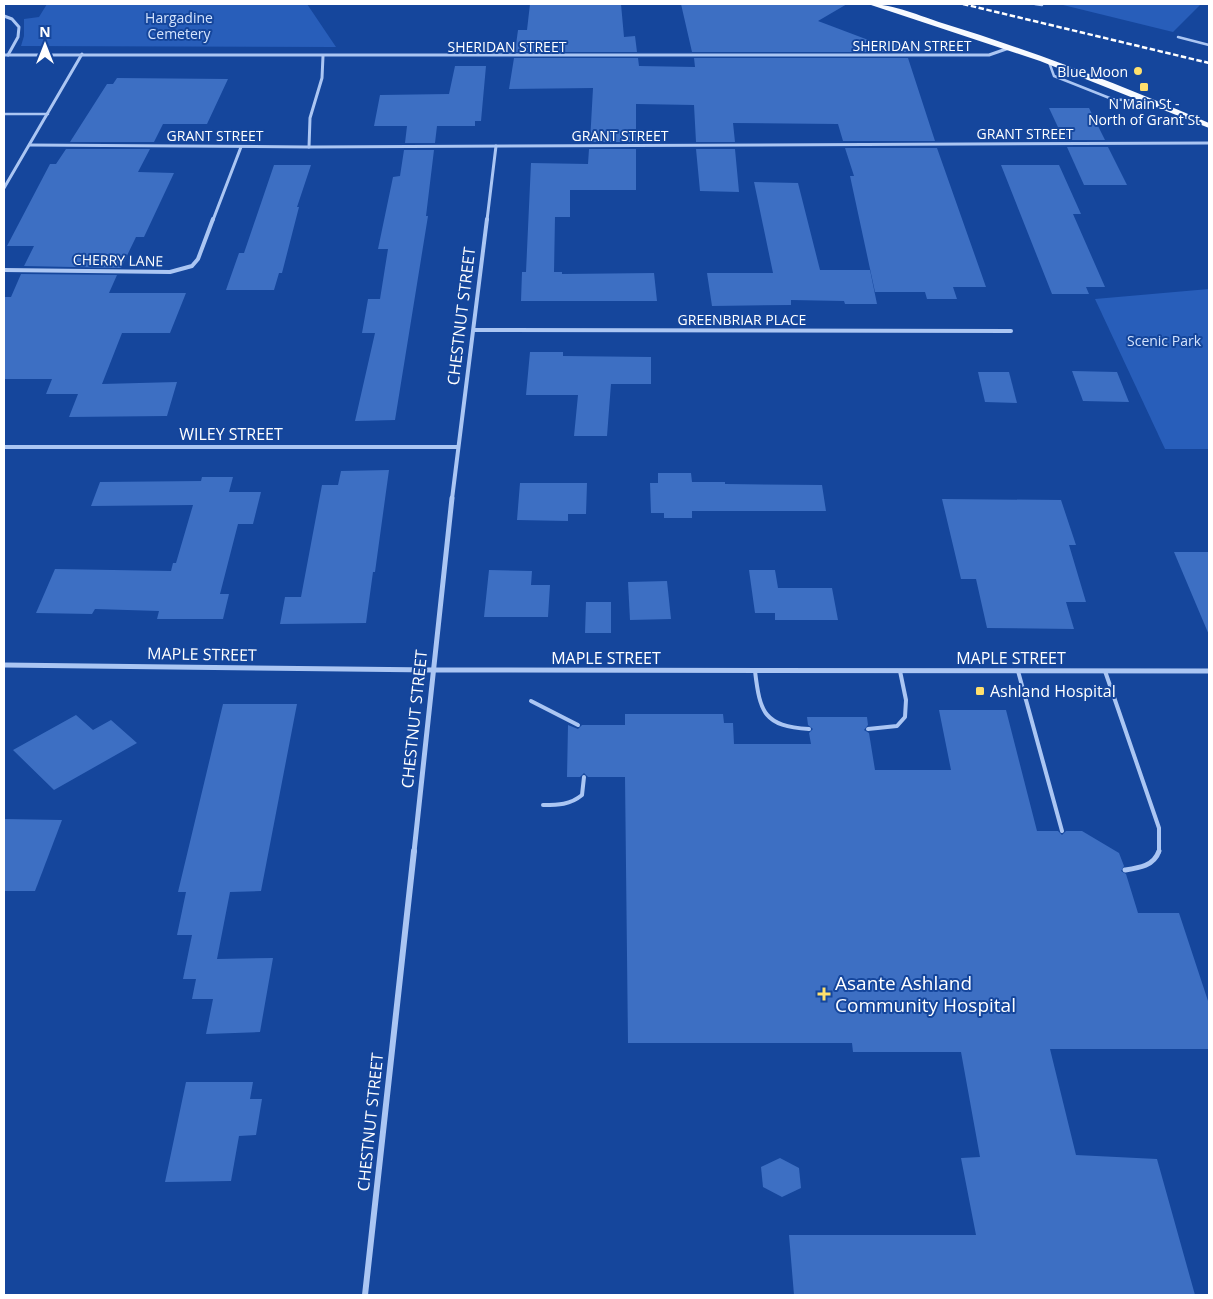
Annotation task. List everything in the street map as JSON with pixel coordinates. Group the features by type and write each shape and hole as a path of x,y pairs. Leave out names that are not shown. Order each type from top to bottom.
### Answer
{"main road":[{"path":"872,4 1049,62 1154,102 1209,126"}],"street":[{"path":"4,16 17,22 20,32 6,55"},
{"name":"SHERIDAN STREET","path":"6,55 989,55 1010,48"},
{"path":"4,188 82,54"},
{"path":"309,147 310,118 322,78 323,56"},
{"name":"GRANT STREET","path":"30,145 309,147 1209,143"},
{"name":"CHESTNUT STREET","path":"365,1295 458,447 496,146"},
{"name":"CHERRY LANE","path":"4,270 170,272 192,266 198,259 241,147"},
{"name":"GREENBRIAR PLACE","path":"474,330 1010,331"},
{"name":"WILEY STREET","path":"4,447 458,447"},
{"name":"MAPLE STREET","path":"4,665 433,670 1209,671"}],"lane":[{"path":"1035,4 1042,5"},
{"path":"1178,37 1209,45"},
{"path":"1049,62 1054,76 1112,99 1154,102"},
{"path":"4,114 48,114"},
{"path":"755,671 758,699 762,710 775,723 792,729 809,729"},
{"path":"868,729 897,726 905,717 906,700 900,671"},
{"path":"1018,671 1062,831"},
{"path":"1105,671 1159,828 1162,843 1156,860 1142,868 1125,870"},
{"path":"532,701 578,725"},
{"path":"543,805 566,805 576,802 582,795 584,776"}],"green space":[{"name":"Hargadine Cemetery","path":"47,4 307,4 336,47 21,46 24,36 24,19 39,17"},
{"path":"1059,4 1201,4 1173,32"},
{"name":"Scenic Park","path":"1209,289 1209,449 1165,449 1095,299"}],"building":[{"path":"530,4 621,4 624,37 635,36 637,52 515,52 518,30 527,30"},
{"path":"681,4 847,4 818,21 879,44 903,43 906,52 692,52"},
{"path":"514,58 638,58 639,66 695,67 694,58 908,58 935,141 843,141 838,124 733,123 735,142 696,142 694,105 636,104 636,142 590,142 593,88 509,89"},
{"path":"455,66 486,66 481,121 475,121 475,126 437,126 435,143 405,143 407,126 374,126 380,95 449,94"},
{"path":"117,78 228,79 207,124 163,124 154,142 70,142 107,84 113,84"},
{"path":"1049,108 1089,108 1105,140 1064,140"},
{"path":"1067,147 1108,147 1127,185 1084,185"},
{"path":"845,148 937,148 986,287 953,287 957,299 927,299 925,292 875,292 850,176 854,176"},
{"path":"66,149 150,149 138,172 174,173 144,237 136,237 121,268 24,266 34,246 7,246 50,164 56,164"},
{"path":"589,149 636,149 636,190 570,190 570,217 555,217 554,272 562,272 562,274 654,273 657,301 521,301 522,272 526,272 531,163 588,164"},
{"path":"696,149 735,149 739,192 700,191"},
{"path":"404,150 434,150 426,216 428,216 395,420 355,421 375,333 362,333 368,299 380,299 388,249 378,249 393,177 400,176"},
{"path":"274,165 311,165 297,207 299,207 282,273 279,273 274,290 226,290 239,253 244,253"},
{"path":"1001,165 1059,165 1081,214 1073,214 1105,287 1086,287 1089,294 1052,294"},
{"path":"754,182 798,183 820,270 870,270 877,304 791,300 791,305 712,306 707,273 773,273"},
{"path":"21,274 117,275 109,293 186,293 170,333 122,333 102,384 177,382 167,416 69,417 78,394 46,394 52,379 4,379 4,297 11,297"},
{"path":"530,352 563,352 563,356 651,357 651,384 611,384 607,436 574,436 578,395 526,395"},
{"path":"1072,371 1117,372 1129,402 1083,401"},
{"path":"978,372 1009,372 1017,403 985,402"},
{"path":"389,470 366,623 280,624 285,597 301,597 322,485 338,485 341,471"},
{"path":"658,473 691,473 692,482 822,485 826,511 692,511 692,518 664,518 664,513 651,513 650,483 658,483"},
{"path":"202,477 233,477 229,492 261,492 253,524 238,524 220,594 229,594 223,619 157,619 159,611 95,609 92,614 36,613 55,569 171,571 173,563 176,563 193,505 91,506 100,482 201,481"},
{"path":"520,483 587,483 586,514 568,514 568,521 517,520"},
{"path":"942,499 1061,500 1076,545 1069,545 1086,602 1066,602 1074,629 987,628 976,579 961,579"},
{"path":"1174,552 1209,552 1209,635"},
{"path":"489,570 532,571 531,585 550,585 548,617 484,617"},
{"path":"749,570 775,570 778,588 832,588 838,620 775,620 775,613 755,613"},
{"path":"667,581 671,619 630,620 628,582"},
{"path":"586,602 611,602 611,633 585,633"},
{"path":"223,704 297,704 261,891 230,892 217,959 273,958 260,1032 206,1034 213,999 192,999 196,979 183,979 192,935 177,935 186,892 178,892"},
{"path":"939,710 1006,710 1037,831 1058,831 1062,835 1066,831 1082,831 1119,853 1124,866 1121,871 1126,874 1138,913 1179,913 1209,1004 1209,1049 1050,1049 1076,1155 1157,1159 1195,1295 794,1295 789,1235 976,1235 961,1158 980,1157 961,1052 853,1052 852,1043 628,1043 625,777 588,777 584,773 580,777 567,777 568,725 578,729 582,725 625,725 625,714 723,714 724,723 733,723 734,744 811,744 809,733 813,729 808,725 807,717 867,717 868,725 864,730 869,733 875,770 951,770"},
{"path":"76,715 93,730 111,720 137,743 54,790 13,750"},
{"path":"4,819 62,820 35,891 4,891"},
{"path":"186,1082 253,1082 250,1099 262,1099 256,1135 239,1136 231,1181 165,1182"},
{"path":"780,1158 799,1168 801,1188 782,1197 763,1187 761,1167"}],"railway":[{"path":"963,4 1209,63"}],"place":[{"name":"Blue Moon","path":"1138,71"},
{"name":"N Main St - North of Grant St","path":"1144,87"},
{"name":"Ashland Hospital","path":"980,691"},
{"name":"Asante Ashland Community Hospital","path":"824,994"}]}
